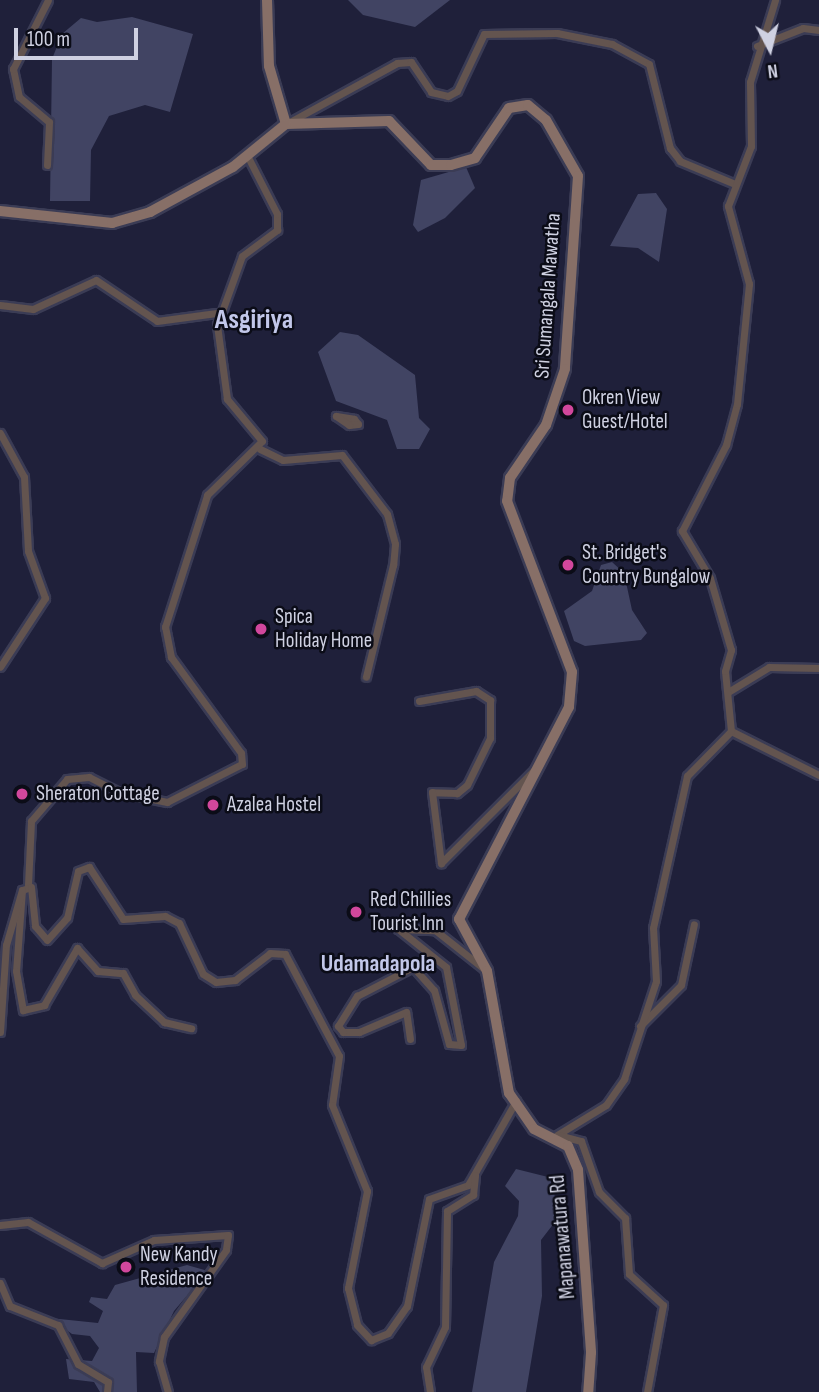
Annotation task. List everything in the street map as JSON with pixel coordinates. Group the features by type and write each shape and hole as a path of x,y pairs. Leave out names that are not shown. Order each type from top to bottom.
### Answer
{"street":[{"path":"47,165 48,122 19,97 13,69 48,0"},
{"path":"267,0 269,66 286,124"},
{"path":"557,1135 618,1092 637,1028 656,981 653,928 687,776 731,731 728,692 731,650 710,578 682,531 726,445 737,404 750,284 728,214 735,184 751,146 750,82 757,46 775,0"},
{"path":"757,46 803,27 819,30"},
{"path":"0,211 112,223 150,212 248,157 286,124 397,63 411,62 431,92 448,96 457,92 484,34 557,33 612,44 649,64 670,148 680,161 735,184"},
{"name":"Sri Sumangala Mawatha","path":"286,124 389,121 431,165 451,165 475,158 509,108 527,105 546,120 578,176 565,369 546,425 510,478 507,501 572,672 569,708 458,919 487,971 501,1028 504,1083 516,1101"},
{"path":"191,1028 164,1022 122,973 98,971 76,948 44,1005 23,1010 16,971 31,821 67,779 89,777 118,792 167,802 242,764 241,753 171,657 165,626 207,495 260,449 260,432 227,399 216,313 242,256 277,230 276,214 248,157"},
{"path":"0,305 33,309 96,279 158,321 216,313"},
{"path":"0,433 24,477 28,551 45,598 0,667"},
{"path":"260,449 283,460 342,455 387,513 393,565 366,677"},
{"path":"728,692 769,667 819,668"},
{"path":"419,701 476,691 490,700 491,737 467,785 457,793 432,792 441,863 537,767"},
{"path":"731,731 819,775"},
{"path":"25,888 34,926 47,940 67,918 78,871 89,867 123,919 165,916 179,923 209,980 235,979 270,953 285,954 339,1056 332,1105 367,1191 348,1288 358,1325 371,1340 388,1333 407,1306 429,1199 468,1185 516,1101 534,1129 580,1140 599,1192 625,1218 629,1274 663,1305 647,1392"},
{"path":"0,1032 6,945 25,888"},
{"path":"637,1028 681,985 694,923"},
{"path":"410,1040 406,1012 359,1032 343,1032 338,1026 357,996 413,967 434,990 449,1044 461,1045 446,967 398,929 435,930 487,971"},
{"name":"Mapanawatura Rd","path":"557,1135 578,1170 591,1353 588,1392"},
{"path":"430,1392 426,1367 445,1327 447,1211 473,1195 474,1174"},
{"path":"0,1225 28,1222 102,1263 154,1240 228,1235 226,1250 164,1337 159,1361 168,1392"},
{"path":"0,1283 10,1306 58,1325 78,1364 108,1381 107,1392"}],"shaded area":[{"path":"348,0 450,0 415,27 363,15"},
{"path":"132,17 193,34 170,112 145,105 109,116 91,150 90,201 50,201 52,59 62,34 81,18 97,22"},
{"path":"466,167 475,188 445,218 418,232 413,225 421,180"},
{"path":"656,193 667,209 659,262 638,248 610,246 638,194"},
{"path":"340,332 358,335 415,375 419,418 430,429 419,449 397,449 387,420 336,401 318,352"},
{"path":"612,562 624,573 632,610 647,633 641,640 585,646 574,641 564,611 592,591 601,565"},
{"path":"516,1169 552,1178 558,1218 541,1240 542,1296 526,1392 472,1392 494,1262 518,1216 519,1201 505,1186"},
{"path":"187,1265 208,1271 174,1311 154,1353 136,1352 137,1392 100,1392 94,1382 69,1379 66,1359 92,1361 99,1348 90,1336 72,1334 50,1318 98,1323 103,1311 89,1302 91,1297 107,1299 115,1285"}],"place":[{"name":"Okren View Guest/Hotel","path":"568,410"},
{"name":"St. Bridget's Country Bungalow","path":"568,565"},
{"name":"Spica Holiday Home","path":"261,629"},
{"name":"Sheraton Cottage","path":"22,794"},
{"name":"Azalea Hostel","path":"213,805"},
{"name":"Red Chillies Tourist Inn","path":"356,912"},
{"name":"New Kandy Residence","path":"126,1267"}],"district":[{"name":"Asgiriya","path":"254,320"},
{"name":"Udamadapola","path":"378,964"}]}
